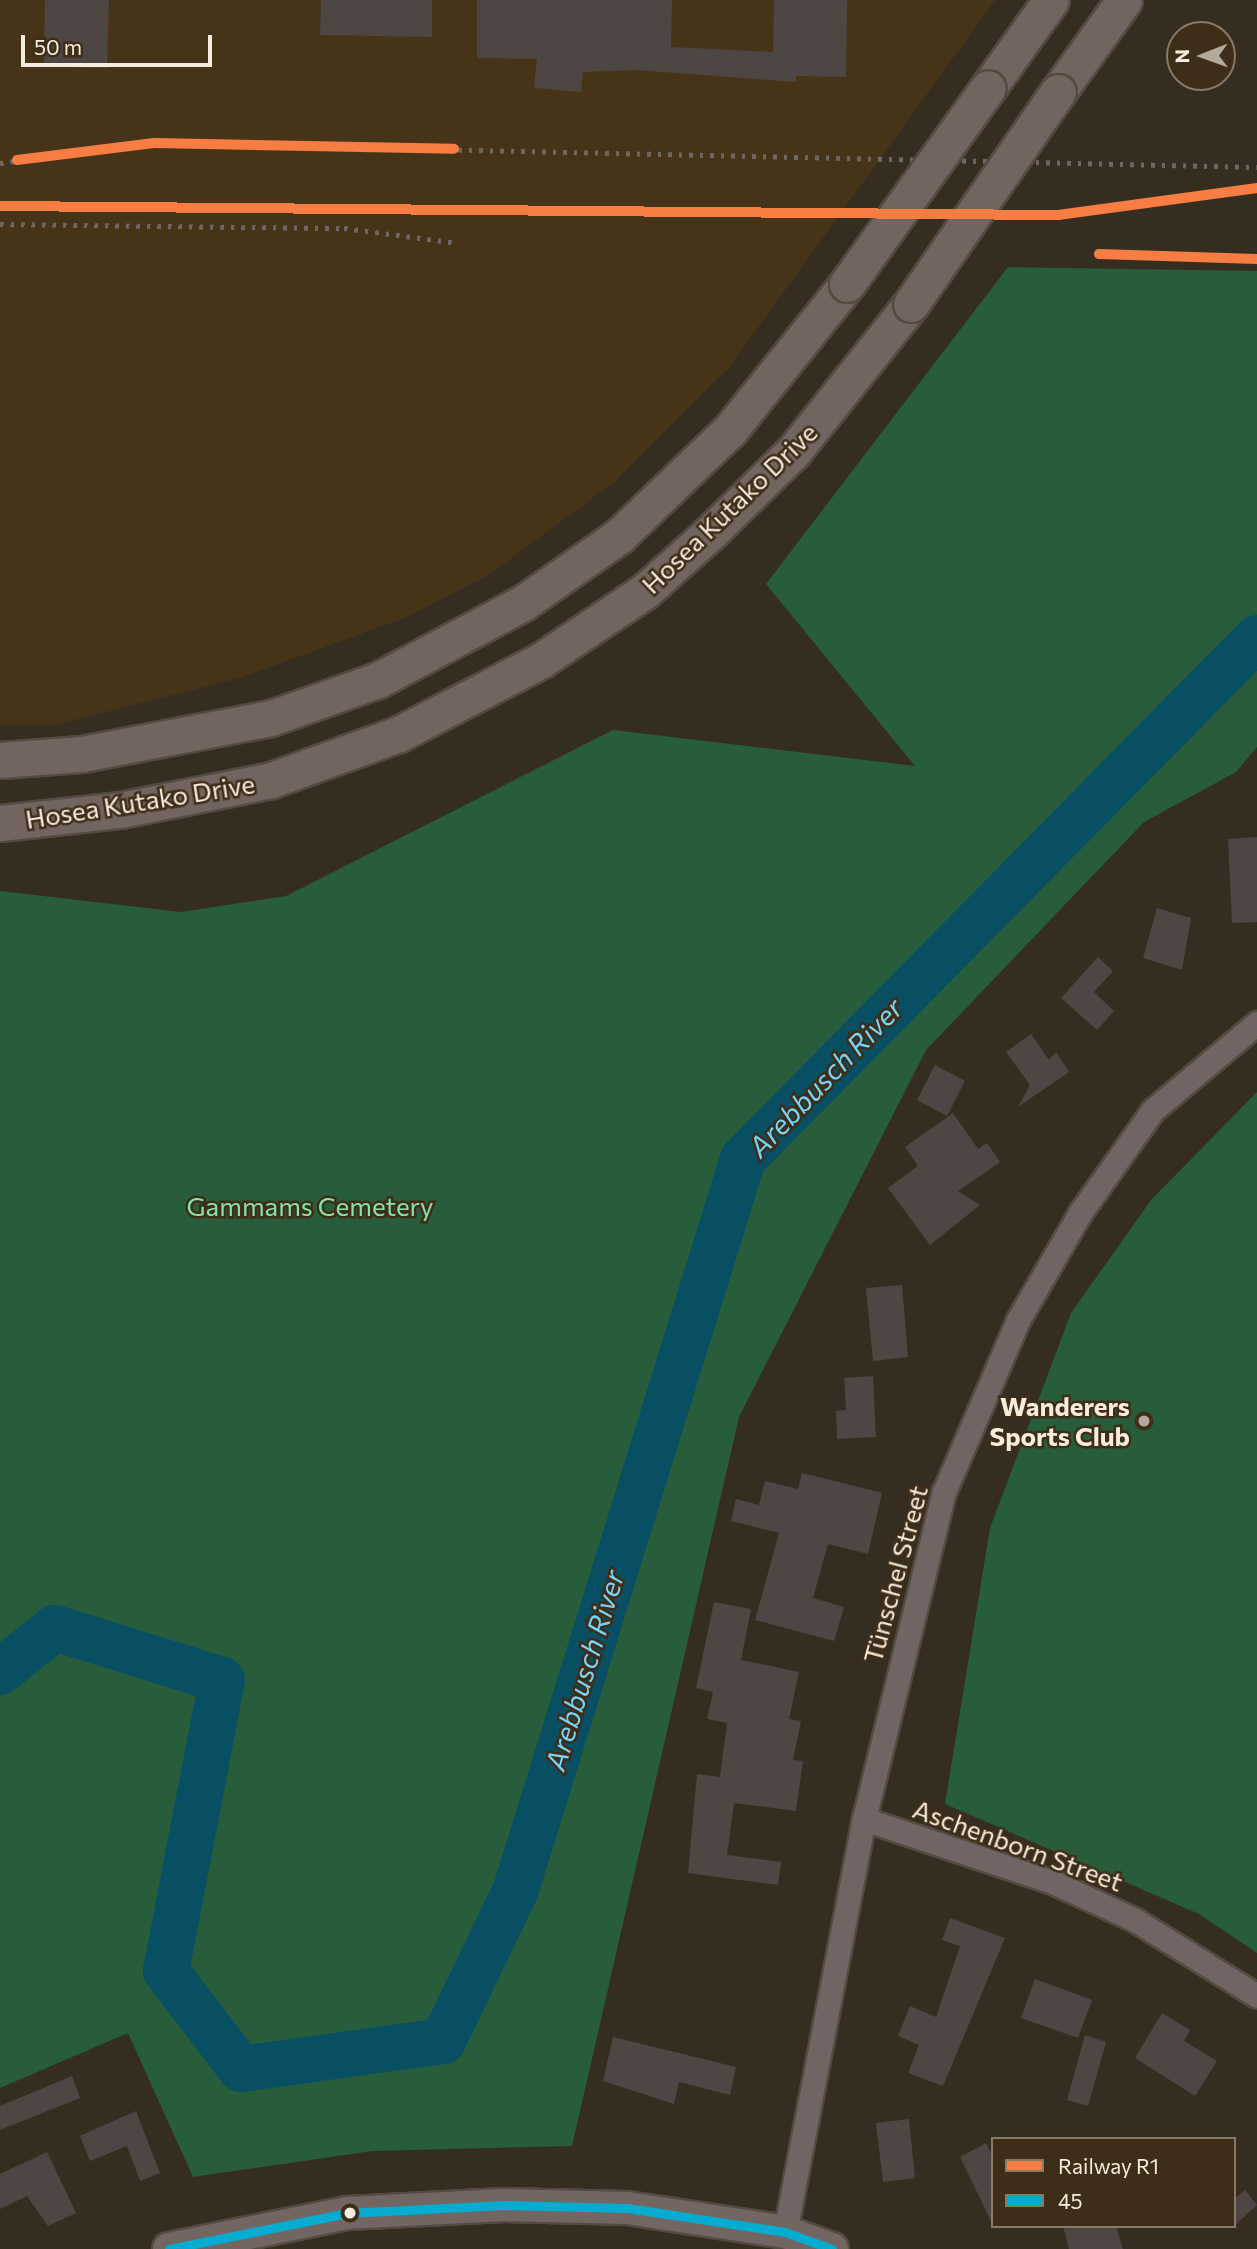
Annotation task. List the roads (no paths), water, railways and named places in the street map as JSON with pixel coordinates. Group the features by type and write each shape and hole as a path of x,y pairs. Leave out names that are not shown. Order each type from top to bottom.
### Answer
{"main road":[{"name":"Hosea Kutako Drive","path":"0,760 82,754 271,718 378,680 523,603 626,529 730,430 847,284 1051,0"},
{"name":"Hosea Kutako Drive","path":"0,823 120,810 271,780 399,734 540,661 645,591 711,532 794,451 911,304 1125,0"}],"street":[{"name":"Tünschel Street","path":"785,2232 864,1819 944,1492 1017,1320 1080,1213 1153,1110 1257,1023"},
{"name":"Aschenborn Street","path":"864,1819 1055,1883 1135,1920 1257,1996"},
{"path":"169,2249 347,2213 504,2205 627,2208 785,2232 832,2249"}],"waterway":[{"name":"Arebbusch River","path":"0,1672 55,1628 222,1680 166,1971 241,2069 443,2041 516,1889 743,1159 1257,638"}],"railway":[{"path":"0,163 154,143 1257,167"},
{"path":"0,206 1058,215 1257,188"},
{"path":"0,224 344,228 458,243"}],"rail line":[{"name":"R1","path":"17,160 154,143 454,149"},
{"name":"R1","path":"0,206 1058,215 1257,188"},
{"name":"R1","path":"1099,254 1257,259"}],"place":[{"name":"Wanderers Sports Club","path":"1144,1421"}],"park label":[{"name":"Gammams Cemetery","path":"310,1206"}]}
